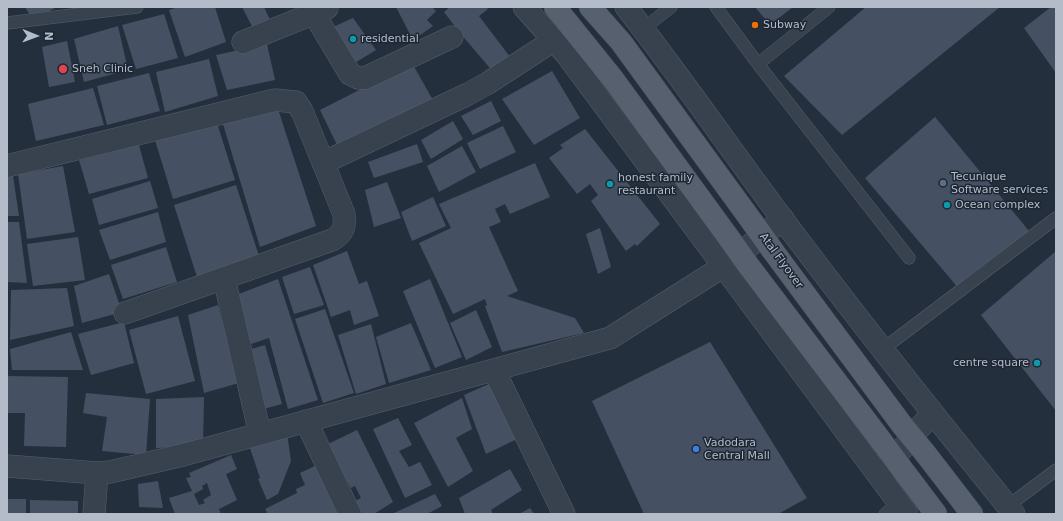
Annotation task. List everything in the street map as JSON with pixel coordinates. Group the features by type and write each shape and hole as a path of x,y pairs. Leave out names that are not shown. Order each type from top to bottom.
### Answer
{"main road":[{"path":"555,7 613,79 731,241 936,514"},
{"name":"Atal Flyover","path":"590,7 621,42 868,380 972,514"}],"street":[{"path":"524,7 571,61 724,266 878,476 897,510"},
{"path":"626,7 688,88 783,219 932,413 1011,510"},
{"path":"243,42 318,9 350,74 358,78 365,78 452,37"},
{"path":"323,163 468,94 488,83 554,40"},
{"path":"7,166 275,100 296,102 302,111 344,214 345,225 340,235 332,240 125,314"},
{"path":"7,466 97,473 110,472 183,455 610,338 724,266 783,219"},
{"path":"224,278 260,434"},
{"path":"494,370 564,514"},
{"path":"878,476 932,413"},
{"path":"306,421 350,514"},
{"path":"94,514 97,473"}],"lane":[{"path":"7,23 137,7"},
{"path":"643,28 671,7"},
{"path":"716,7 758,64 909,258"},
{"path":"758,64 829,7"},
{"path":"883,349 1056,218"},
{"path":"1011,510 1056,470"}],"building":[{"path":"25,7 57,7 33,20"},
{"path":"178,7 215,7 226,42 185,57 169,10"},
{"path":"242,7 264,7 272,24 255,32"},
{"path":"396,7 432,7 436,11 427,20 433,26 413,40"},
{"path":"450,7 486,7 488,9 479,16 514,62 495,74 444,12"},
{"path":"755,7 793,7 770,25"},
{"path":"866,7 1000,7 842,135 784,76"},
{"path":"1051,7 1056,7 1056,73 1024,28"},
{"path":"164,14 178,58 136,69 122,25"},
{"name":"residential","path":"353,18 376,50 353,64 331,28"},
{"path":"118,26 128,70 84,82 74,39"},
{"path":"67,41 75,82 49,87 42,47"},
{"path":"267,44 275,80 227,90 216,55"},
{"path":"209,59 218,96 165,112 156,72"},
{"path":"412,63 434,102 339,149 320,110"},
{"path":"552,71 580,118 534,145 502,99"},
{"path":"149,73 160,111 107,125 97,86"},
{"path":"93,88 104,125 36,141 28,104"},
{"path":"491,101 501,121 473,135 461,116"},
{"path":"278,109 316,226 260,247 223,124"},
{"name":"Ocean complex","path":"935,117 1029,231 960,290 865,178"},
{"path":"453,121 463,139 431,159 421,140"},
{"path":"217,123 235,180 173,199 155,140"},
{"path":"503,126 516,152 480,169 467,143"},
{"name":"honest family restaurant","path":"585,129 660,224 637,246 635,244 626,251 591,201 598,195 590,184 577,194 549,158 563,148 560,145"},
{"path":"417,144 423,162 374,178 368,162"},
{"path":"139,145 148,178 89,194 79,160"},
{"path":"462,146 476,172 439,192 427,166"},
{"path":"535,163 550,197 510,214 505,204 495,209 501,222 489,227 518,291 507,296 575,318 584,333 502,352 485,306 487,305 485,299 453,314 419,243 451,228 439,204"},
{"path":"63,166 75,232 27,239 18,174"},
{"path":"13,176 19,216 7,216 7,177"},
{"path":"150,181 158,208 99,225 92,199"},
{"path":"387,182 401,218 374,227 365,190"},
{"path":"236,185 259,256 197,277 174,205"},
{"path":"433,197 446,226 412,241 401,212"},
{"path":"158,212 166,242 110,260 99,230"},
{"path":"7,222 19,222 27,283 7,282"},
{"path":"600,228 611,267 598,274 586,234"},
{"path":"78,237 85,280 33,286 27,244"},
{"path":"166,247 177,282 123,299 111,265"},
{"path":"347,251 359,284 367,281 379,316 354,325 350,310 331,317 313,265"},
{"name":"centre square","path":"1056,251 1056,411 981,315"},
{"path":"310,267 324,305 294,314 282,277"},
{"path":"109,274 122,312 82,323 74,286"},
{"path":"278,279 318,400 288,409 269,338 251,344 236,295"},
{"path":"430,279 462,357 435,368 403,291"},
{"path":"67,288 74,326 10,340 11,290"},
{"path":"218,305 239,383 204,393 188,315"},
{"path":"325,309 354,393 323,403 295,319"},
{"path":"476,310 492,347 466,360 450,323"},
{"path":"178,316 195,381 146,394 129,330"},
{"path":"124,322 134,363 91,375 78,334"},
{"path":"411,323 431,370 389,383 376,337"},
{"path":"371,324 386,384 356,394 338,335"},
{"path":"71,332 83,370 12,370 10,349"},
{"name":"Vadodara Central Mall","path":"710,342 807,498 778,514 644,514 592,401"},
{"path":"265,345 282,404 260,410 245,351"},
{"path":"7,376 68,377 66,447 24,446 25,413 7,413"},
{"path":"489,384 517,439 486,454 464,395"},
{"path":"86,393 150,399 146,455 102,451 107,417 83,413"},
{"path":"204,397 203,446 156,448 156,399"},
{"path":"462,398 472,429 456,438 473,471 448,487 414,423"},
{"path":"398,418 412,445 399,451 409,467 420,462 432,485 405,498 373,429"},
{"path":"357,430 393,502 374,514 362,514 355,501 361,498 355,486 351,488 326,445"},
{"path":"287,433 291,461 278,494 267,500 258,479 260,478 249,445"},
{"path":"231,455 237,469 226,474 237,500 219,509 221,514 175,514 169,498 192,491 186,478 191,477 189,473","holes":["207,483 211,495 203,500 205,503 199,505 194,494 203,489 202,486"]},
{"path":"319,464 340,514 268,514 265,509 297,493 296,489 305,485 300,473"},
{"path":"510,469 522,490 491,510 493,514 465,514 459,498"},
{"path":"158,481 163,508 139,507 138,484"},
{"path":"435,494 442,506 427,514 392,514"},
{"path":"7,499 26,499 26,514 7,514"},
{"path":"30,500 78,501 78,514 30,514"},
{"path":"530,508 534,514 519,514"}],"place":[{"name":"Subway","path":"755,25"},
{"name":"residential","path":"353,39"},
{"name":"Sneh Clinic","path":"63,69"},
{"name":"Tecunique Software services","path":"943,183"},
{"name":"honest family restaurant","path":"610,184"},
{"name":"Ocean complex","path":"947,205"},
{"name":"centre square","path":"1037,363"},
{"name":"Vadodara Central Mall","path":"696,449"}]}
